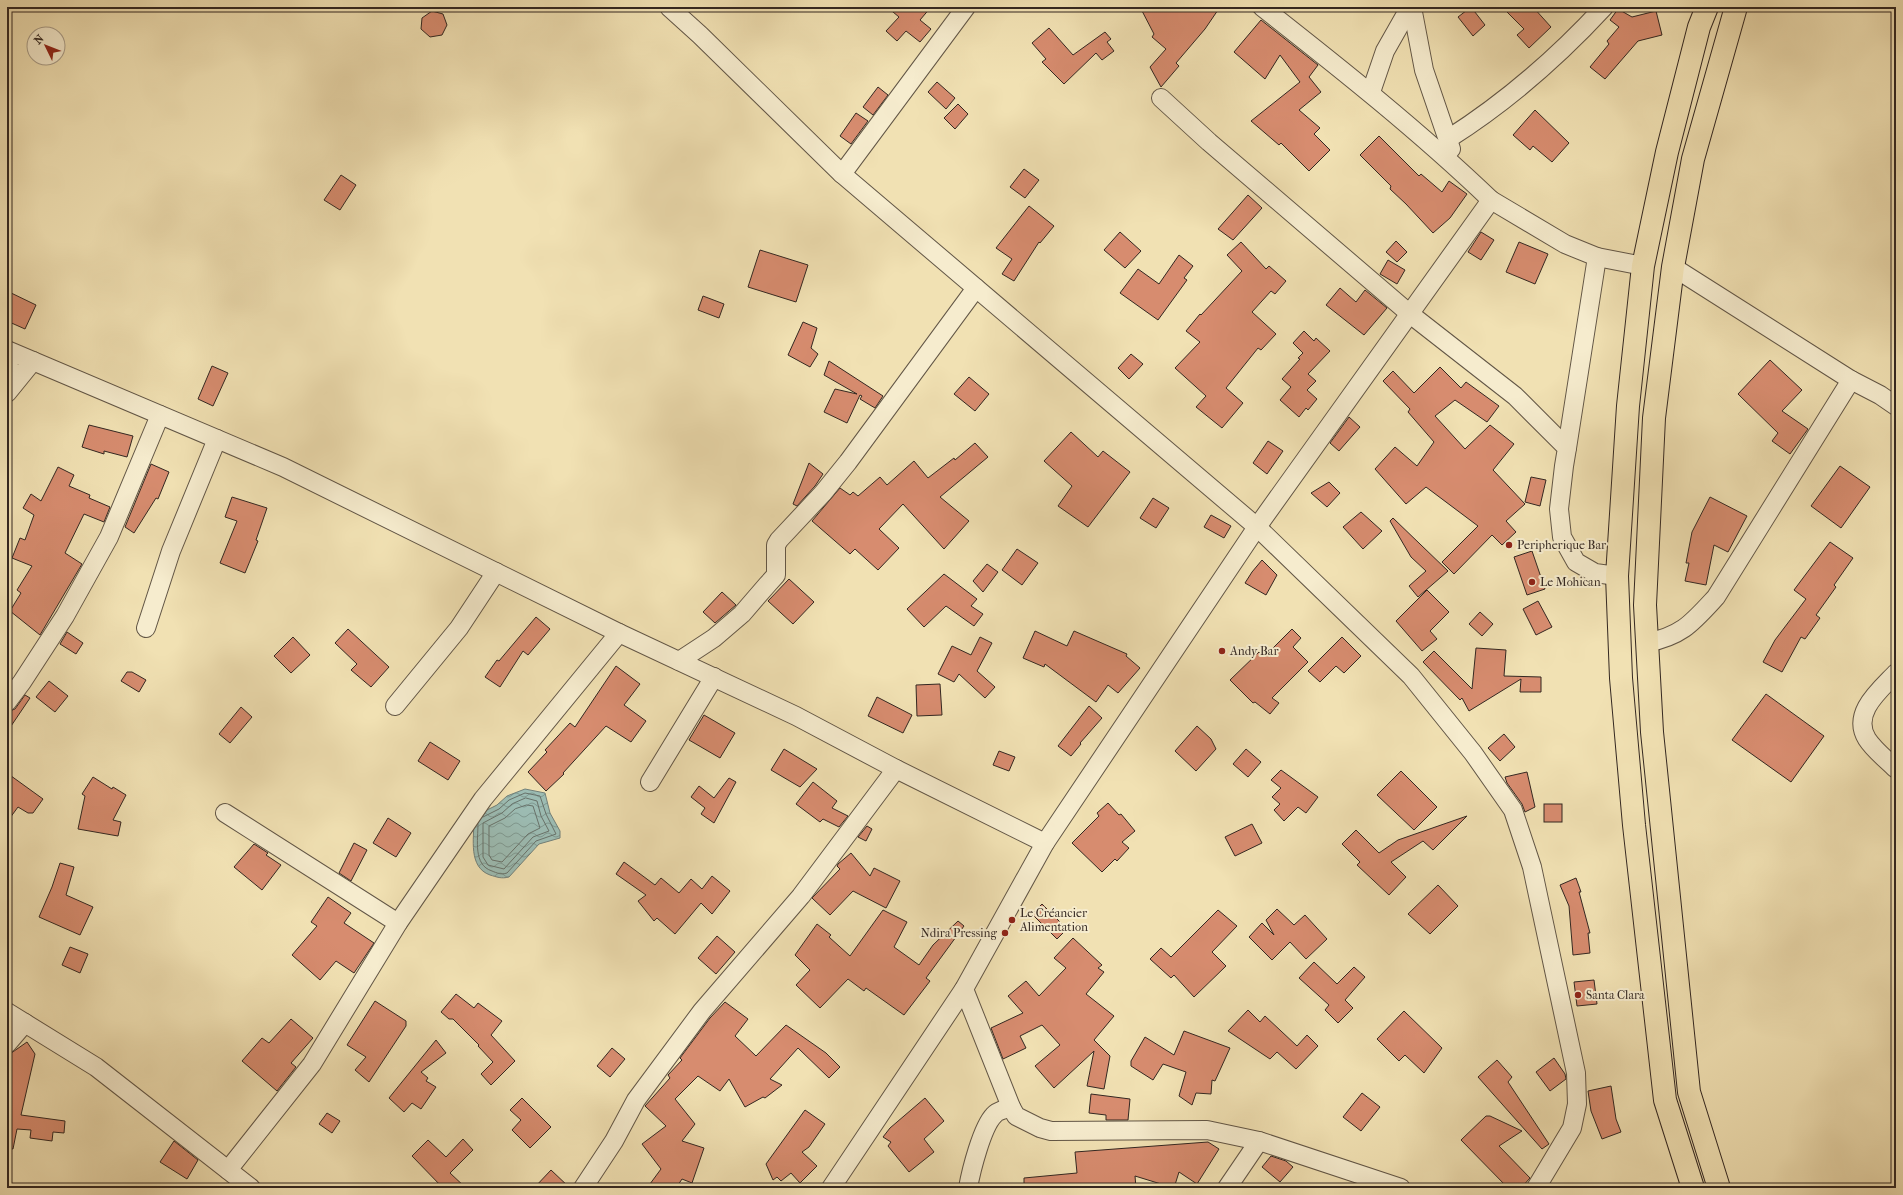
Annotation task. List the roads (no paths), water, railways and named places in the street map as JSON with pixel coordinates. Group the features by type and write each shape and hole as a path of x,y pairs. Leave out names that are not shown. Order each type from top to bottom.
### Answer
{"main road":[{"path":"1693,1188 1666,1100 1634,825 1622,678 1617,576 1628,406 1643,266 1667,152 1699,27 1707,7"},
{"path":"1719,1188 1689,1092 1652,732 1645,605 1654,418 1673,267 1693,159 1736,7"}],"street":[{"path":"669,7 705,40 842,174 1257,527 1411,676 1474,752 1513,810 1532,866 1576,1074 1577,1104 1572,1128 1536,1188"},
{"path":"842,174 966,7"},
{"path":"1262,7 1371,92 1491,200 1565,244 1597,257 1643,266"},
{"path":"1371,92 1386,50 1411,7"},
{"path":"1411,7 1424,70 1457,168"},
{"path":"1448,139 1485,116 1542,70 1604,7"},
{"path":"1161,98 1209,142 1410,314 1515,396 1567,448"},
{"path":"830,1188 964,989 1046,843 1257,527 1491,200"},
{"path":"1597,257 1564,466 1559,509 1562,537 1576,562 1595,573 1617,576"},
{"path":"1673,267 1851,380 1880,395 1896,406"},
{"path":"679,661 714,638 742,614 776,575 776,545 779,540 823,493 848,462 976,288"},
{"path":"7,350 283,467 619,633 796,716 896,769 1046,843"},
{"path":"7,357 10,389"},
{"path":"10,389 33,362"},
{"path":"1646,643 1666,639 1679,633 1693,622 1716,597 1851,380"},
{"path":"7,702 22,682 65,616 109,537 160,415"},
{"path":"146,628 171,551 216,439"},
{"path":"395,706 459,628 496,572"},
{"path":"228,1170 312,1064 398,923 483,799 619,633"},
{"path":"1896,673 1874,696 1864,711 1862,723 1867,739 1896,769"},
{"path":"650,782 714,677"},
{"path":"583,1188 614,1141 636,1100 702,1012 801,896 896,769"},
{"path":"224,813 398,923"},
{"path":"964,989 1010,1107 1016,1116 1040,1128 1052,1131 1166,1129 1207,1130 1259,1140 1401,1188"},
{"path":"7,1012 96,1067 251,1188"},
{"path":"7,1044 25,1023"},
{"path":"968,1188 971,1173 984,1133 994,1115 1010,1107"},
{"path":"1227,1188 1259,1140"}],"water":[{"path":"525,789 545,793 550,813 560,831 560,838 539,844 509,877 501,878 490,875 478,866 475,859 473,843 474,819 479,814 497,805 507,796"}],"place":[{"name":"Peripherique Bar","path":"1509,545"},
{"name":"Le Mohican","path":"1532,582"},
{"name":"Andy Bar","path":"1222,651"},
{"name":"Le Créancier Alimentation","path":"1012,920"},
{"name":"Ndira Pressing","path":"1005,933"},
{"name":"Santa Clara","path":"1578,995"}]}
